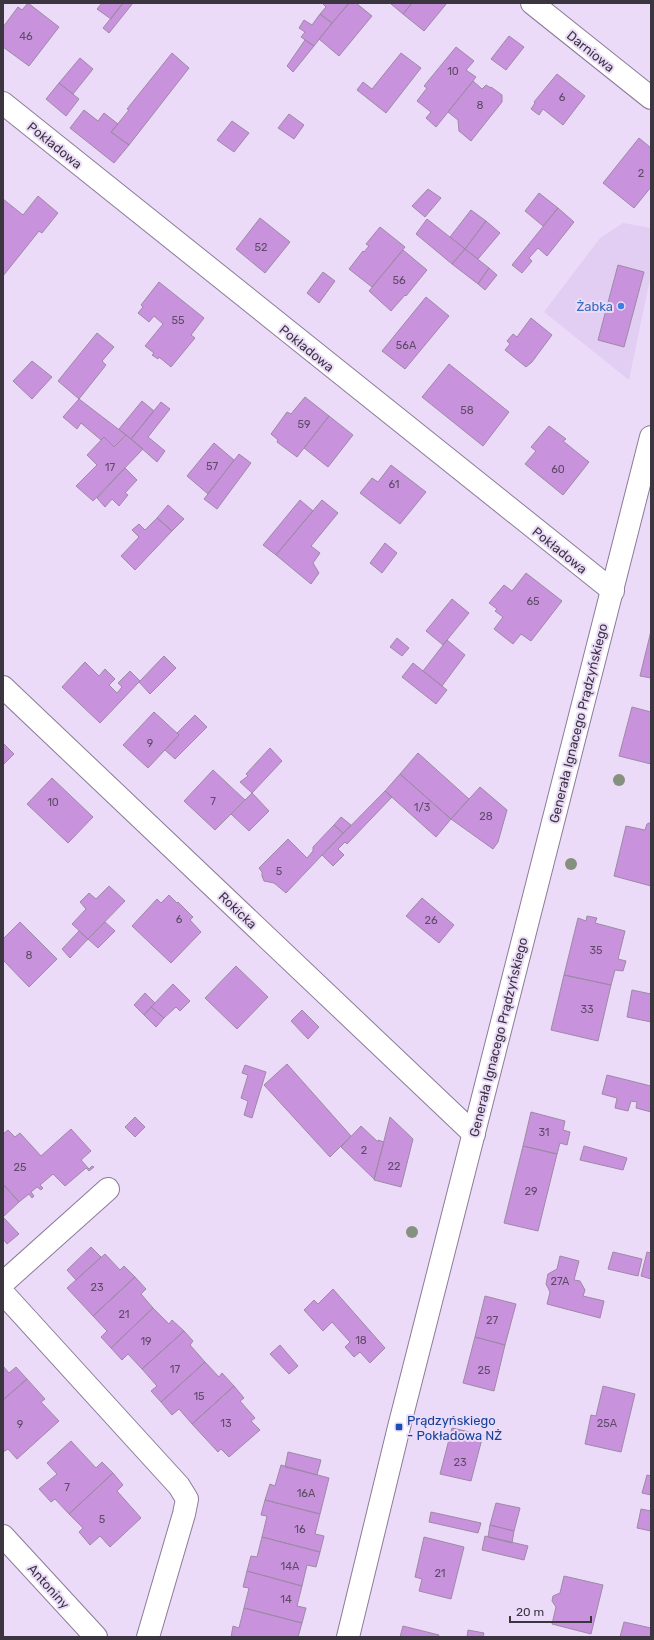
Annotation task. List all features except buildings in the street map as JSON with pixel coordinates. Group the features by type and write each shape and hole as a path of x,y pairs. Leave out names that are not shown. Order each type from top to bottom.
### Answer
{"street":[{"name":"Darniowa","path":"532,3 651,98"},
{"name":"Pokładowa","path":"3,103 612,591"},
{"name":"Generała Ignacego Prądzyńskiego","path":"348,1637 399,1427 651,436"},
{"name":"Rokicka","path":"3,687 474,1134"},
{"path":"3,1283 108,1189"},
{"path":"3,1293 179,1486 187,1499 148,1637"},
{"name":"Antoniny","path":"3,1536 96,1637"}],"shaded area":[{"path":"623,223 651,228 651,274 629,380 544,312 600,238"}],"place":[{"name":"Żabka","path":"621,306"},
{"name":"Prądzyńskiego - Pokładowa NŻ","path":"399,1427"}]}
